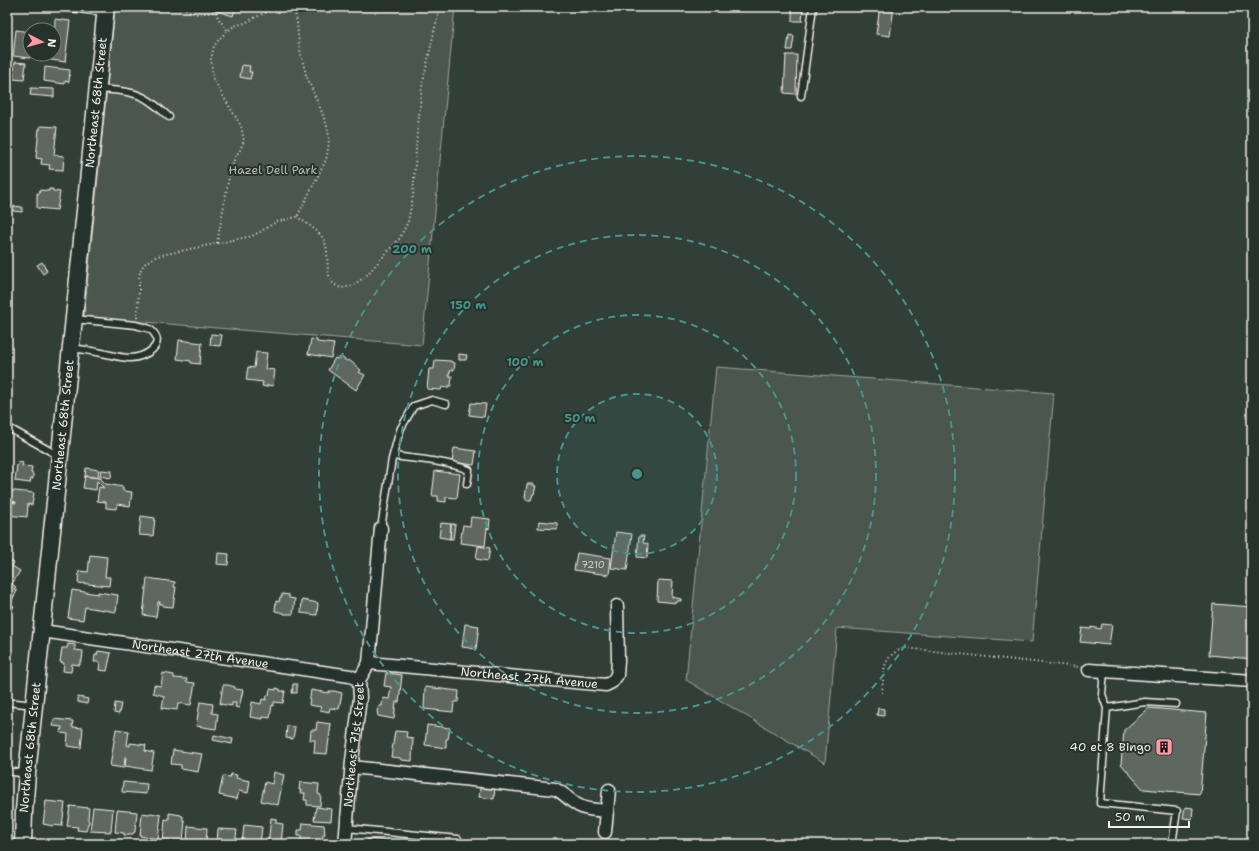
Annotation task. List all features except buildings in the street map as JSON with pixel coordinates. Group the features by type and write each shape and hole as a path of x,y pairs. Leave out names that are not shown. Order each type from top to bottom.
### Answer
{"street":[{"name":"Northeast 68th Street","path":"23,844 27,774 106,10"},
{"name":"Northeast 71st Street","path":"345,844 360,698 358,680 369,663 380,528"},
{"name":"Northeast 27th Avenue","path":"369,663 606,685 612,682 617,674 617,606"},
{"name":"Northeast 27th Avenue","path":"42,631 350,676 358,680"},
{"path":"1089,670 1252,681"},
{"path":"352,767 549,788 560,791 582,807 607,811"},
{"path":"605,832 609,790"}],"lane":[{"path":"61,7 106,10"},
{"path":"801,96 813,7"},
{"path":"98,89 121,91 139,95 157,106 169,117"},
{"path":"71,348 126,358 135,358 151,352 155,346 156,339 151,330 136,325 74,319"},
{"path":"380,528 393,456 401,428 414,406 432,400 446,404"},
{"path":"7,426 60,456"},
{"path":"393,456 416,458 460,466 468,470 467,484"},
{"path":"1104,671 1102,694 1107,708 1100,803 1176,811 1172,844"},
{"path":"7,702 34,705"},
{"path":"1107,708 1145,702 1176,704"},
{"path":"7,771 27,774"},
{"path":"347,828 458,839"}],"path":[{"path":"182,7 195,14 216,12 218,18 228,31"},
{"path":"217,243 234,157 240,150 244,141 241,126 212,79 210,59 214,46 222,36 234,26 245,23 260,14 277,7"},
{"path":"294,7 299,46 306,75 322,110 328,129 329,139 326,160 297,217"},
{"path":"136,325 138,277 142,267 148,260 157,256 252,236 276,222 297,217 323,238 327,250 329,276 333,284 341,288 352,286 365,277 399,239 408,222 414,196 416,134 422,87 440,7"},
{"path":"882,693 886,663 891,655 898,650 905,648 1059,664 1089,670"}],"green space":[{"name":"Hazel Dell Park","path":"115,7 455,7 422,345 84,317"},
{"path":"716,367 1054,393 1032,642 837,628 825,763 686,680"}],"place":[{"name":"40 et 8 Bingo","path":"1164,747"}]}
